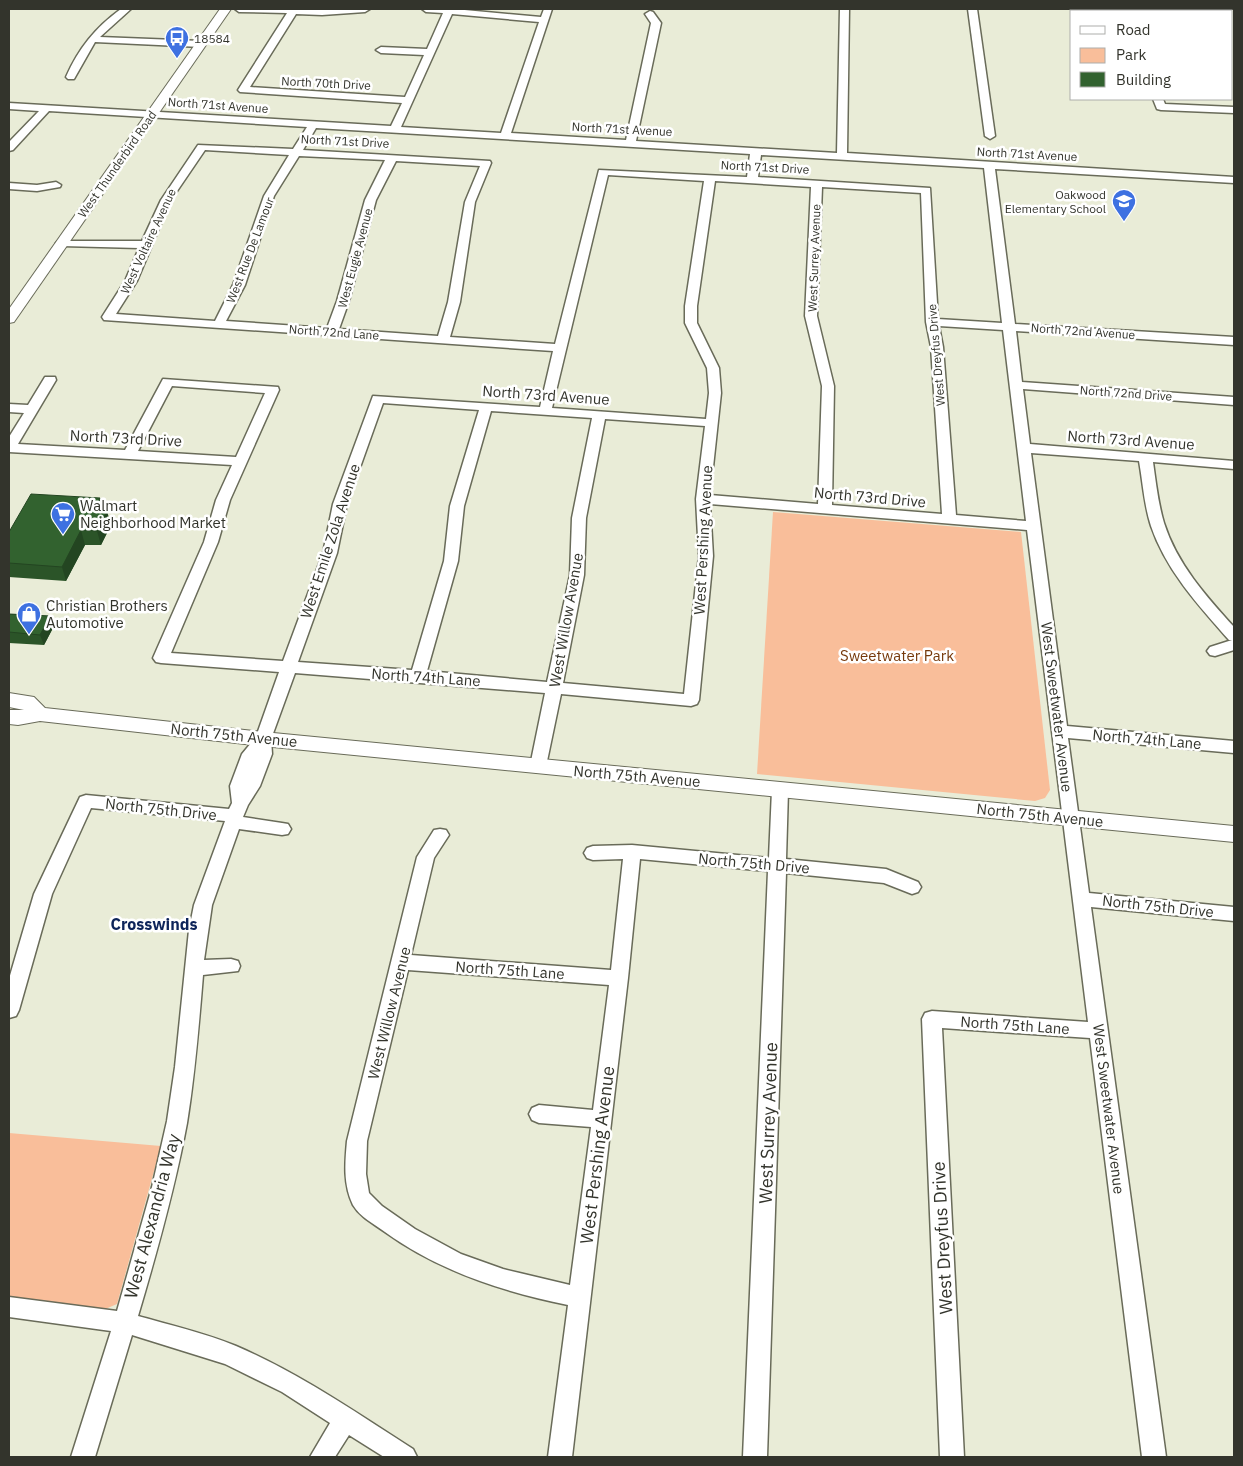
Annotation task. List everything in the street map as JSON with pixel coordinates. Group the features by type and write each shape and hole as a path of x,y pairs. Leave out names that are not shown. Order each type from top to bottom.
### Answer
{"main road":[{"name":"West Thunderbird Road","path":"9,319 225,9"},
{"name":"North 75th Avenue","path":"9,700 26,702 40,714"},
{"name":"North 75th Avenue","path":"9,717 18,718 40,714 262,739 1234,834"}],"street":[{"path":"71,77 81,53 92,39 106,24 126,9"},
{"path":"238,9 322,12 365,9"},
{"path":"426,9 546,15"},
{"path":"461,9 546,15"},
{"path":"842,156 845,9"},
{"path":"972,9 990,136"},
{"name":"North 70th Drive","path":"293,10 243,90 408,100"},
{"path":"395,130 450,10"},
{"path":"630,144 656,23 650,14"},
{"path":"505,136 546,15"},
{"path":"92,39 200,44"},
{"path":"381,50 431,52"},
{"path":"1160,103 1234,110"},
{"name":"North 71st Avenue","path":"9,106 37,115 151,115 1234,180"},
{"path":"9,148 37,115"},
{"name":"West Rue De Lamour","path":"219,324 239,285 267,201 313,125"},
{"name":"North 71st Drive","path":"202,146 484,166"},
{"name":"West Voltaire Avenue","path":"96,310 110,314 131,281 170,192 202,146"},
{"path":"752,180 756,151"},
{"name":"West Eugie Avenue","path":"332,332 342,311 348,290 367,209 392,158"},
{"name":"West Sweetwater Avenue","path":"990,165 1059,731 1100,1032 1154,1457"},
{"path":"443,340 454,302 470,202 484,166 498,171"},
{"path":"545,411 603,172"},
{"name":"North 71st Drive","path":"603,172 926,190"},
{"name":"West Pershing Avenue","path":"692,700 706,556 703,499 715,393 713,368 691,323 692,297 710,178"},
{"name":"West Surrey Avenue","path":"817,184 811,316 828,386 825,509"},
{"path":"9,186 37,188 56,185"},
{"name":"West Dreyfus Drive","path":"926,190 932,322 937,347 949,520"},
{"path":"64,240 147,242"},
{"name":"North 72nd Lane","path":"110,314 219,324 560,348"},
{"name":"North 72nd Avenue","path":"932,322 1234,341"},
{"path":"9,448 50,380"},
{"path":"129,455 168,382 274,390 240,461"},
{"name":"North 72nd Drive","path":"1017,385 1234,401"},
{"name":"North 73rd Avenue","path":"378,399 712,423"},
{"name":"West Emile Zola Avenue","path":"262,739 330,553 340,504 378,399"},
{"path":"418,676 451,561 457,506 486,407"},
{"path":"9,408 32,409"},
{"name":"West Willow Avenue","path":"538,766 577,575 579,518 599,415"},
{"name":"North 73rd Drive","path":"9,448 240,461"},
{"name":"North 73rd Avenue","path":"1025,448 1234,465"},
{"path":"1145,457 1158,526 1170,552 1196,594 1234,636"},
{"name":"North 74th Lane","path":"240,461 220,506 205,557 161,658 418,676 692,700"},
{"name":"North 73rd Drive","path":"703,499 1034,526"},
{"path":"1215,651 1234,645"},
{"name":"North 74th Lane","path":"1059,731 1234,747"},
{"name":"West Alexandria Way","path":"83,1457 124,1322 172,1147 182,1086 198,930 203,905 236,814 252,786 264,754 262,739"},
{"name":"West Surrey Avenue","path":"755,1457 780,790"},
{"name":"North 75th Drive","path":"9,1010 43,894 86,801 236,814"},
{"path":"236,814 282,829"},
{"name":"West Willow Avenue","path":"440,835 426,857 358,1141 356,1167 359,1194 369,1208 396,1229 466,1266 521,1286 580,1297"},
{"name":"West Pershing Avenue","path":"560,1457 602,1120 632,852"},
{"name":"North 75th Drive","path":"593,853 632,852 777,864 886,876 912,887"},
{"name":"North 75th Drive","path":"1082,898 1234,914"},
{"name":"North 75th Lane","path":"402,962 618,978"},
{"path":"194,968 231,966"},
{"name":"West Dreyfus Drive","path":"932,1019 952,1457"},
{"name":"North 75th Lane","path":"932,1019 1100,1032"},
{"path":"539,1114 602,1120"},
{"path":"9,1307 124,1322 198,1344 259,1368 406,1457"},
{"path":"322,1457 346,1419"}],"green space":[{"name":"Sweetwater Park","path":"773,512 1021,532 1050,790 1045,798 1035,801 757,774"},
{"path":"9,1133 161,1146 117,1304 103,1310 9,1298"}],"building":[{"name":"Walmart Neighborhood Market","path":"31,494 100,498 94,510 107,511 97,531 81,530 62,567 9,563 9,532"},
{"path":"9,614 50,616 40,635 9,632"}],"place":[{"name":"18584","path":"177,59"},
{"name":"Oakwood Elementary School","path":"1124,222"},
{"name":"Walmart Neighborhood Market","path":"63,535"},
{"name":"Christian Brothers Automotive","path":"29,635"}],"district":[{"name":"Crosswinds","path":"154,924"}]}
